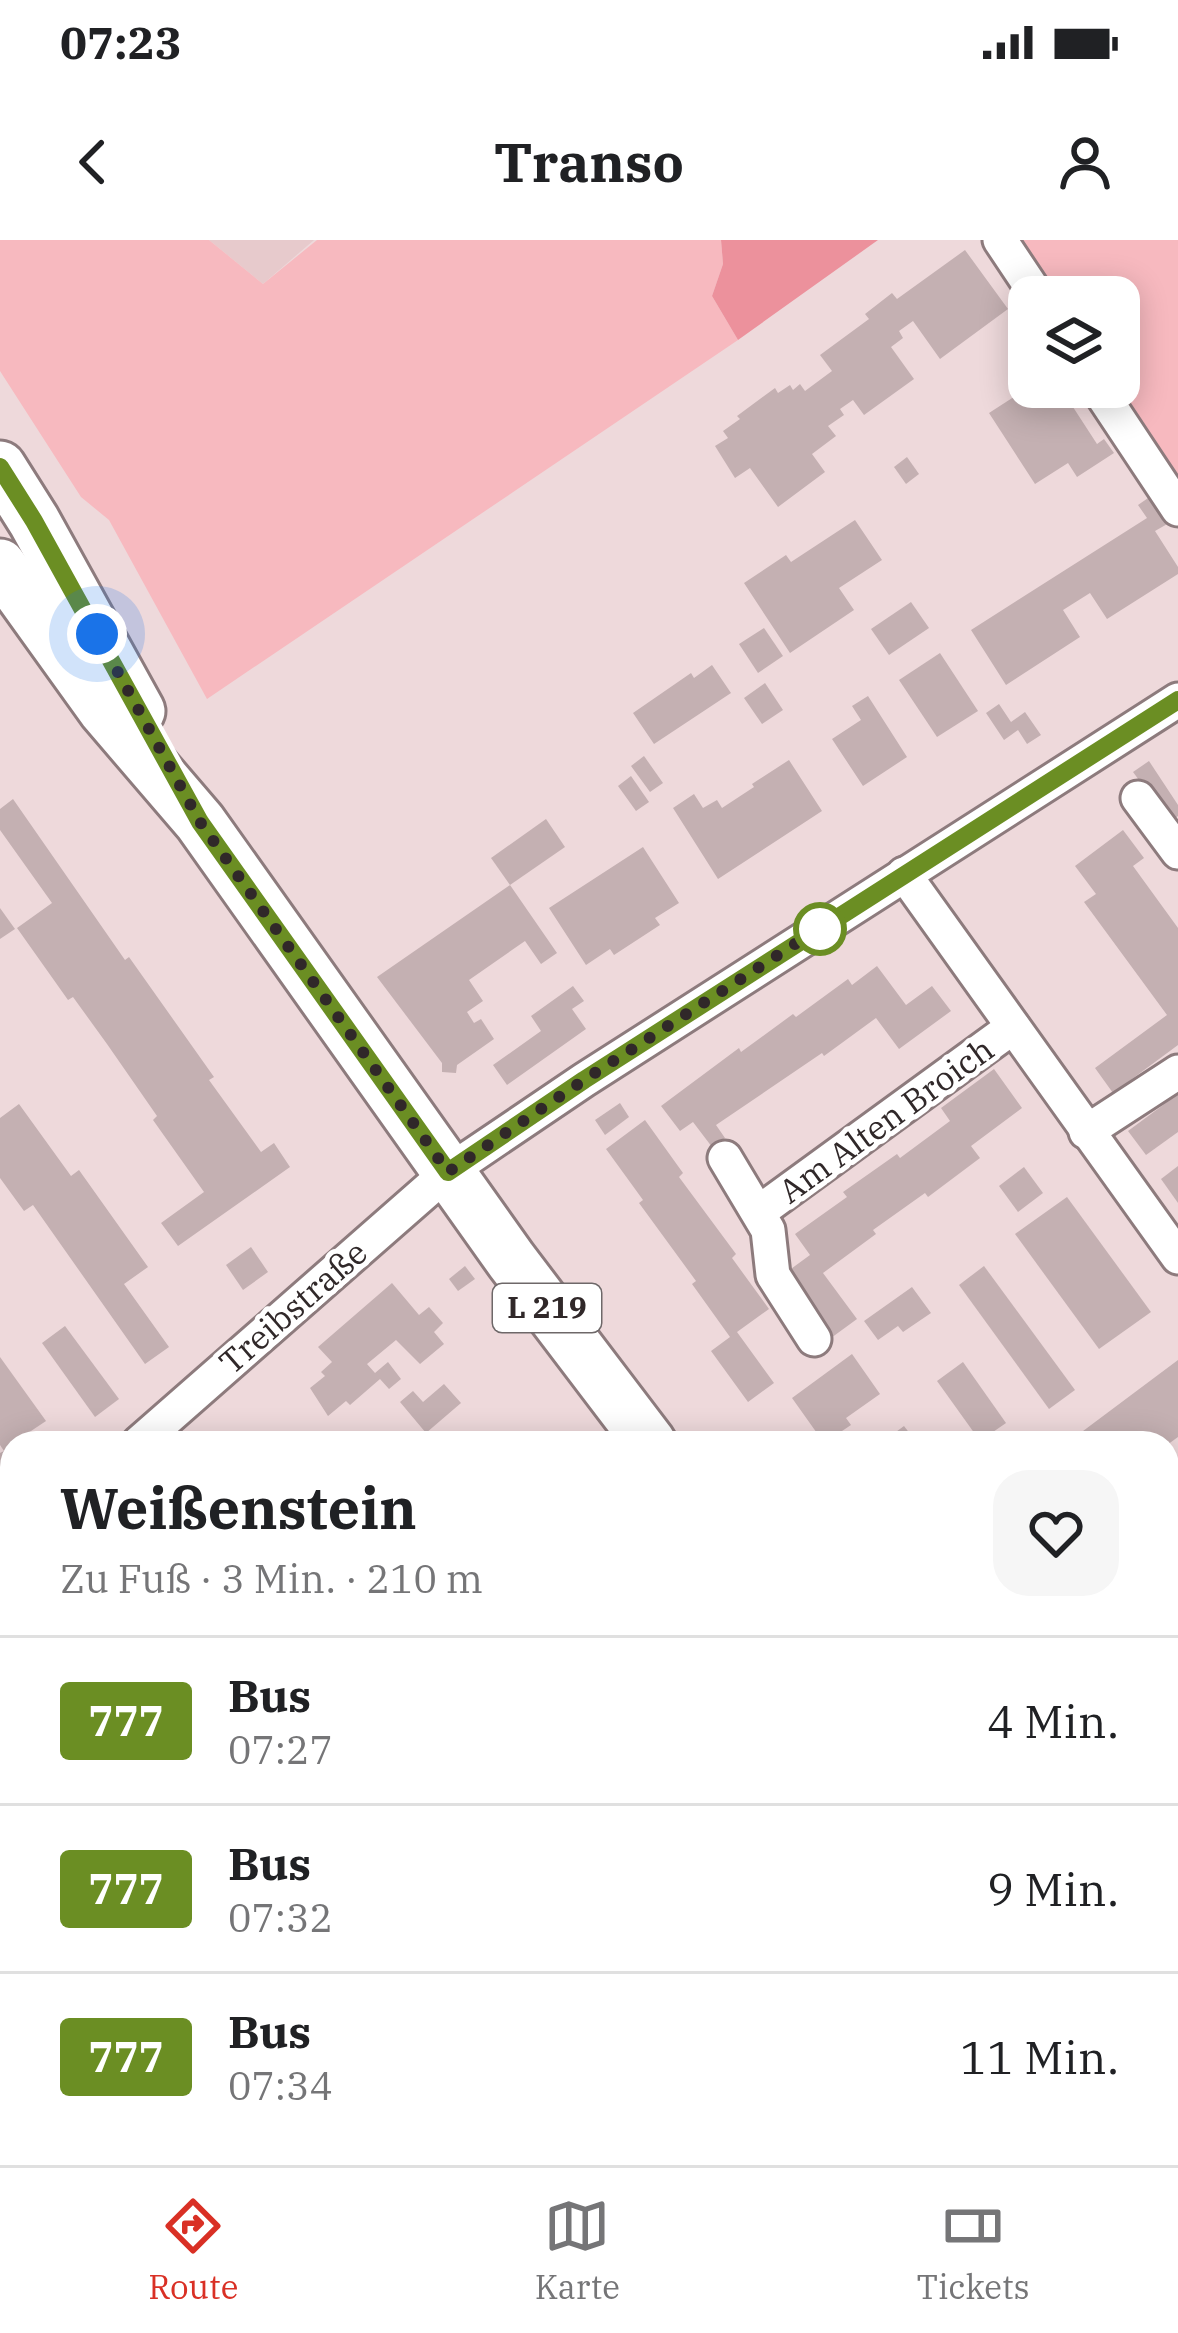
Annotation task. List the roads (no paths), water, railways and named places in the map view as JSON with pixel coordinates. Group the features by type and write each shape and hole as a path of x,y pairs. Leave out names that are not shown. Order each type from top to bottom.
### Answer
{"main road":[{"name":"L 219","path":"0,467 200,822"},
{"name":"L 219","path":"0,565 104,710 200,822 448,1172 641,1431"}],"street":[{"path":"1000,240 1024,276"},
{"path":"1111,408 1178,509"},
{"name":"Treibstraße","path":"154,1431 448,1172 1178,700"},
{"path":"1138,798 1178,852"},
{"name":"Am Alten Broich","path":"904,874 1178,1257"},
{"name":"Am Alten Broich","path":"759,1213 1013,1027"},
{"path":"1086,1132 1178,1072"},
{"name":"Am Alten Broich","path":"724,1158 768,1230 773,1275 814,1339"}]}
